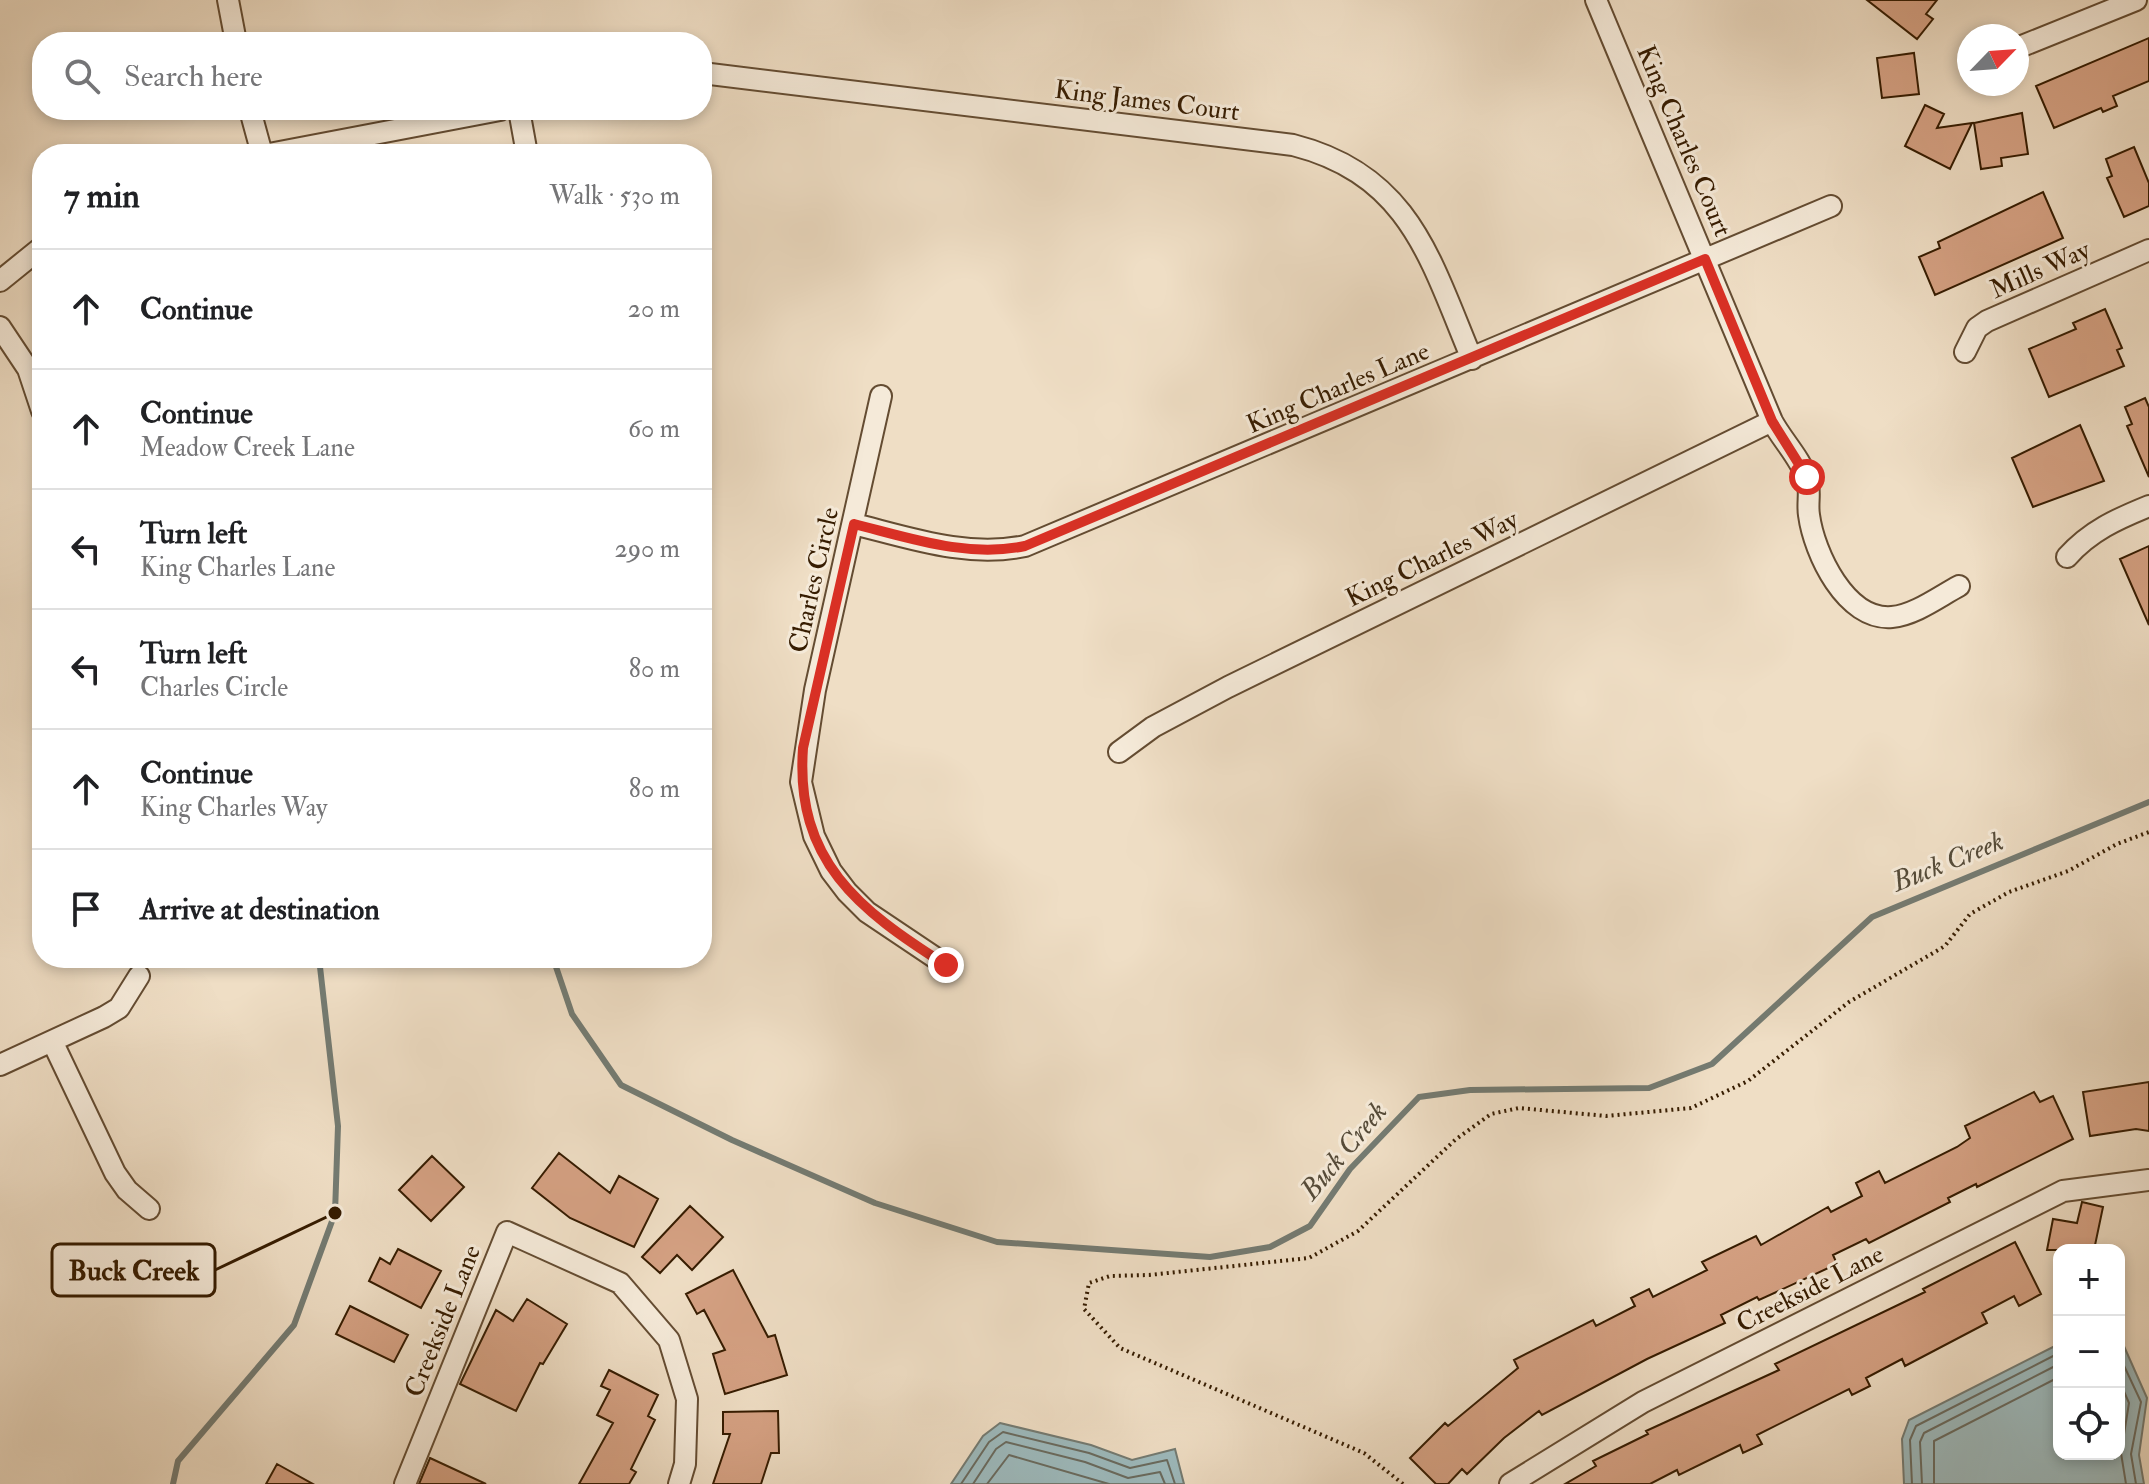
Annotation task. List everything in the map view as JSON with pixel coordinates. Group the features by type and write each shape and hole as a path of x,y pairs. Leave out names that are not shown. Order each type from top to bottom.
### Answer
{"street":[{"path":"228,0 234,32"},
{"name":"King Charles Court","path":"1596,0 1772,421 1807,477 1808,514 1824,560 1842,590 1855,604 1874,614 1892,617 1959,586"},
{"path":"2029,43 2136,0"},
{"name":"King James Court","path":"712,74 1293,145 1338,159 1378,185 1416,234 1472,359"},
{"path":"253,120 259,144"},
{"path":"322,144 448,120"},
{"path":"521,120 525,144"},
{"name":"King Charles Lane","path":"854,524 946,546 986,551 1025,546 1831,206"},
{"name":"Mills Way","path":"1965,352 1977,328 1987,321 2149,250"},
{"path":"0,281 32,255"},
{"path":"0,327 28,369 32,381"},
{"name":"Charles Circle","path":"881,396 815,690 801,776 814,836 831,871 847,892 867,912 946,965"},
{"name":"King Charles Way","path":"1119,752 1153,727 1228,687 1772,421"},
{"path":"2067,557 2082,539 2098,529 2149,506"},
{"path":"0,1065 53,1043 119,1008 139,976"},
{"path":"53,1043 115,1173 127,1190 149,1209"},
{"name":"Creekside Lane","path":"1510,1484 1643,1402 2063,1191 2149,1180"},
{"name":"Creekside Lane","path":"405,1484 507,1232 620,1283 669,1340 687,1399 685,1464 679,1484"}],"path":[{"path":"1403,1484 1364,1453 1120,1348 1084,1309 1089,1283 1110,1276 1149,1275 1309,1258 1358,1231 1455,1140 1491,1114 1519,1108 1606,1116 1691,1108 1748,1081 1849,1002 1945,946 1970,914 2009,892 2068,871 2117,844 2149,832"}],"water":[{"path":"2053,1347 2053,1460 2125,1460 2125,1348 2147,1398 2139,1455 2144,1484 1904,1484 1902,1439 1909,1420"},
{"path":"1000,1423 1091,1445 1132,1460 1175,1449 1184,1484 951,1484 983,1436"}],"building":[{"path":"1867,0 1937,0 1926,14 1933,19 1917,39"},
{"path":"2149,38 2149,81 2113,96 2117,106 2103,112 2101,108 2054,128 2036,86"},
{"path":"1914,53 1919,94 1882,98 1877,58"},
{"path":"1925,105 1944,114 1937,128 1972,123 1950,169 1905,146"},
{"path":"2022,113 2028,154 2001,158 2002,166 1981,169 1974,123"},
{"path":"2134,147 2149,183 2149,206 2124,217 2107,178 2112,176 2106,159"},
{"path":"2043,192 2063,238 1935,295 1919,257 1940,248 1938,242"},
{"path":"2105,309 2122,348 2117,350 2124,366 2049,397 2029,349 2076,329 2073,323"},
{"path":"2145,398 2149,407 2149,477 2127,426 2132,424 2125,407"},
{"path":"2080,425 2104,481 2033,507 2012,458"},
{"path":"2149,546 2149,625 2120,559"},
{"path":"2149,1082 2149,1131 2136,1129 2090,1136 2083,1092"},
{"path":"2034,1092 2040,1102 2053,1096 2073,1139 1977,1187 1976,1184 1948,1198 1950,1202 1869,1243 1866,1239 1833,1255 1837,1264 1721,1315 1725,1323 1647,1359 1542,1415 1539,1411 1504,1438 1467,1474 1462,1469 1448,1484 1436,1484 1410,1458 1445,1423 1448,1426 1518,1368 1514,1360 1593,1320 1596,1326 1635,1306 1631,1298 1649,1289 1653,1297 1707,1270 1702,1262 1756,1236 1761,1245 1828,1207 1831,1212 1862,1196 1856,1183 1879,1171 1885,1183 1957,1147 1970,1138 1965,1126"},
{"path":"559,1153 610,1193 619,1176 658,1199 634,1247 570,1218 532,1188"},
{"path":"432,1156 464,1187 431,1221 399,1190"},
{"path":"2082,1202 2103,1207 2095,1244 2053,1244 2053,1250 2047,1250 2053,1219 2077,1223"},
{"path":"690,1206 723,1237 692,1270 677,1255 660,1273 642,1257"},
{"path":"2015,1242 2041,1294 2019,1306 2014,1296 1982,1313 1987,1323 1905,1366 1902,1359 1866,1378 1870,1386 1852,1395 1849,1389 1757,1435 1762,1444 1743,1453 1740,1445 1679,1475 1677,1470 1650,1484 1565,1484 1596,1466 1593,1461 1648,1434 1646,1431 1779,1370 1775,1364 1925,1292 1923,1289"},
{"path":"398,1249 441,1271 421,1308 369,1281 380,1258 390,1264"},
{"path":"733,1270 768,1337 775,1335 787,1375 725,1394 713,1354 725,1350 704,1310 697,1314 686,1294"},
{"path":"527,1299 567,1324 543,1364 540,1363 516,1411 460,1384 496,1310 513,1321"},
{"path":"350,1306 408,1335 394,1362 336,1334"},
{"path":"609,1370 658,1395 648,1416 655,1420 631,1469 636,1472 629,1484 579,1484 613,1423 597,1415 610,1390 601,1386"},
{"path":"778,1411 779,1453 771,1453 761,1484 713,1484 730,1434 723,1434 723,1412"},
{"path":"430,1458 486,1484 419,1484"},
{"path":"277,1464 313,1484 266,1484"}],"waterway":[{"name":"Buck Creek","path":"556,968 572,1014 621,1085 732,1140 875,1203 997,1242 1210,1257 1270,1247 1310,1226 1350,1169 1419,1097 1470,1090 1649,1088 1712,1064 1872,917 2149,802"},
{"name":"Buck Creek","path":"173,1484 178,1461 294,1325 335,1213 338,1126 320,968"}],"place":[{"name":"Buck Creek","path":"335,1213"}],"route":[{"path":"946,965 867,912 847,892 831,871 807,815 801,782 803,748 854,524 946,546 986,551 1025,546 1072,529 1705,259 1772,421 1807,477"}]}
